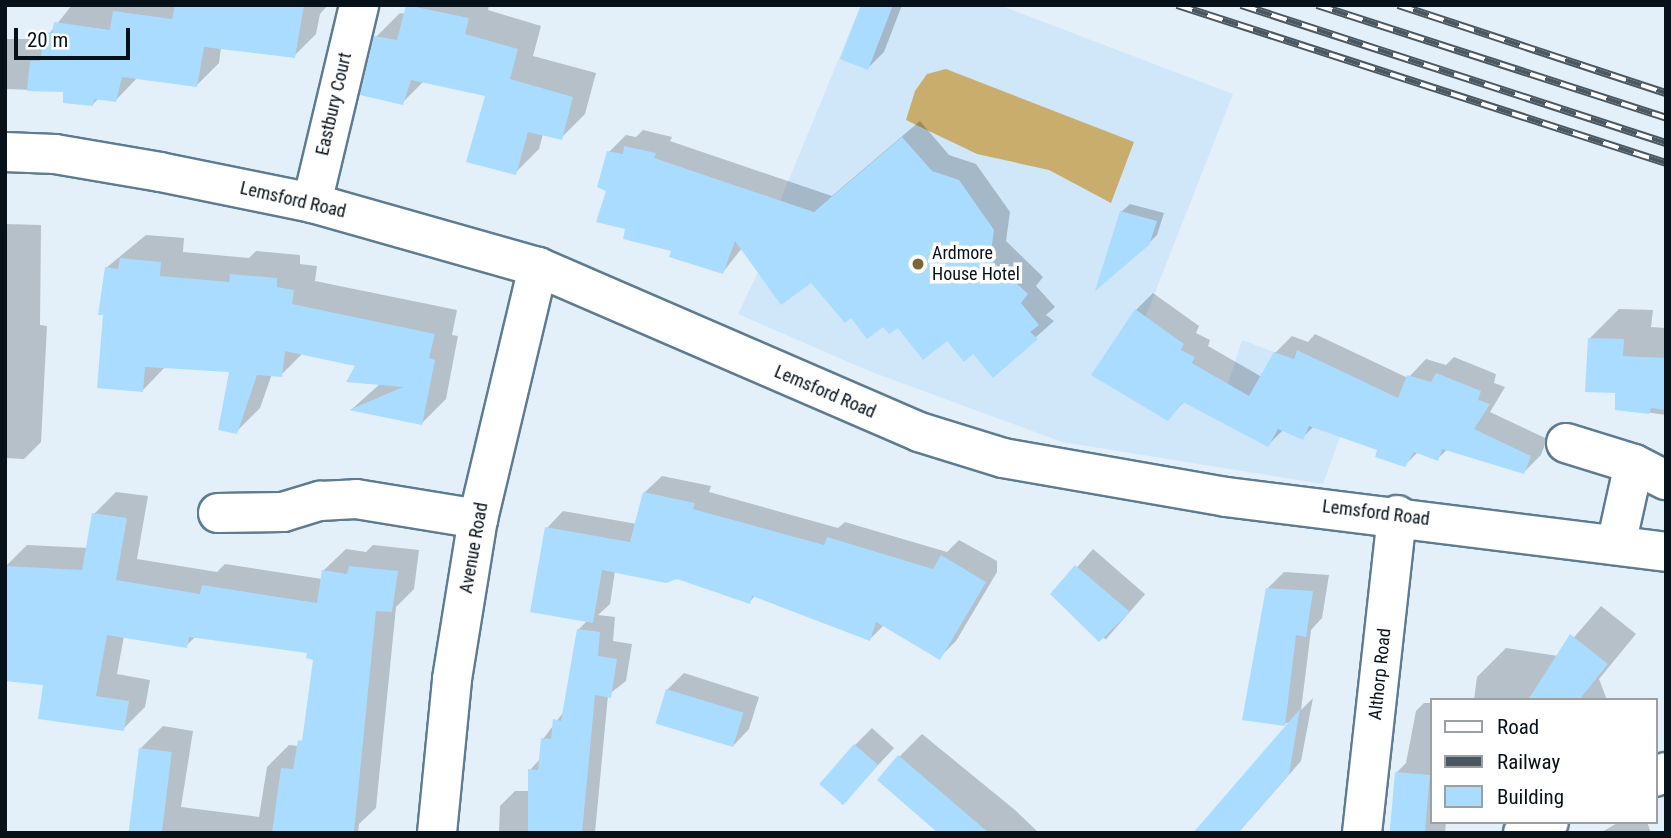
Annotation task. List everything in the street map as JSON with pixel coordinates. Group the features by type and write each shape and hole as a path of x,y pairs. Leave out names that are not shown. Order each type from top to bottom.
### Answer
{"street":[{"name":"Eastbury Court","path":"312,203 359,5"},
{"name":"Lemsford Road","path":"5,152 55,154 312,203 538,267 919,432 1003,458 1226,497 1397,515 1666,552"},
{"name":"Avenue Road","path":"437,833 452,679 478,519 538,267"},
{"path":"1566,443 1650,472 1616,545"},
{"path":"218,513 283,512 320,501 356,499 478,519"},
{"name":"Althorp Road","path":"1362,833 1397,515"},
{"path":"1523,833 1544,824"}],"shaded area":[{"path":"861,5 999,5 1233,94 1145,318 1184,344 1181,350 1195,357 1193,363 1228,384 1242,340 1293,359 1297,350 1347,374 1343,383 1349,412 1323,484 1062,442 869,371 738,314 768,251 780,201"},
{"path":"946,69 1134,142 1111,203 1049,170 977,154 906,120 915,91 927,74"}],"building":[{"path":"175,5 304,5 295,58 204,47 197,87 122,77 116,102 94,99 93,106 63,103 63,92 27,91 30,61 40,61 45,32 52,33 54,22 110,30 113,11 172,19"},
{"path":"406,5 469,18 465,34 518,49 510,79 573,97 562,140 528,132 516,175 466,162 485,96 411,80 403,105 360,95 374,36 397,40"},
{"path":"861,5 893,5 868,70 840,59"},
{"path":"902,137 932,171 959,180 994,230 990,259 1028,294 1021,303 1039,325 1030,332 1038,339 993,378 973,354 964,362 947,341 923,360 898,328 889,334 883,327 867,339 851,318 845,323 811,283 781,305 735,241 723,274 669,257 671,251 623,239 625,229 596,222 606,191 597,187 607,151 623,154 624,146 656,153 654,158 814,212"},
{"path":"1120,211 1157,221 1149,245 1095,291"},
{"path":"120,258 161,262 160,276 229,282 230,274 277,278 277,287 294,290 292,304 435,334 429,358 435,360 422,425 349,410 403,387 346,382 355,366 285,351 282,377 257,375 237,434 218,430 229,372 145,367 143,392 97,388 103,315 98,315 105,267 118,269"},
{"path":"1135,309 1184,344 1181,350 1195,357 1192,363 1249,396 1274,352 1294,359 1297,350 1398,398 1407,375 1431,382 1436,373 1481,391 1478,400 1490,404 1474,429 1531,456 1524,474 1442,449 1438,461 1414,452 1405,467 1375,457 1377,450 1309,426 1303,440 1278,429 1268,447 1183,402 1168,421 1091,375"},
{"path":"1588,338 1624,339 1623,356 1666,358 1666,410 1651,408 1649,414 1615,410 1615,393 1585,392"},
{"path":"643,492 695,503 693,509 824,545 827,537 933,569 941,555 986,582 940,660 876,622 870,641 752,596 750,604 677,579 666,583 602,570 593,623 530,612 545,527 630,542"},
{"path":"92,513 127,518 116,580 200,594 202,585 317,603 322,570 347,574 349,566 398,571 392,612 376,611 354,832 272,833 281,768 293,769 298,740 302,741 313,660 306,658 307,653 189,637 187,648 107,635 96,696 129,701 124,731 38,719 43,685 5,681 5,566 82,570"},
{"path":"1075,565 1130,612 1099,642 1050,594"},
{"path":"1266,588 1313,591 1306,637 1296,635 1285,726 1242,720"},
{"path":"577,629 600,632 598,656 617,659 611,698 595,695 582,833 528,833 528,769 538,770 541,738 551,739 553,719 561,721"},
{"path":"1570,634 1608,664 1581,698 1529,698"},
{"path":"666,689 743,713 733,747 655,723"},
{"path":"1300,709 1289,774 1238,833 1193,833"},
{"path":"854,744 878,765 843,805 819,784"},
{"path":"139,748 172,752 162,833 129,833"},
{"path":"898,755 989,833 938,833 877,780"},
{"path":"1395,772 1430,775 1425,833 1390,833"}],"railway":[{"path":"1177,5 1666,163"},
{"path":"1241,5 1666,143"},
{"path":"1317,5 1666,118"},
{"path":"1398,5 1666,93"}],"place":[{"name":"Ardmore House Hotel","path":"918,264"}]}
